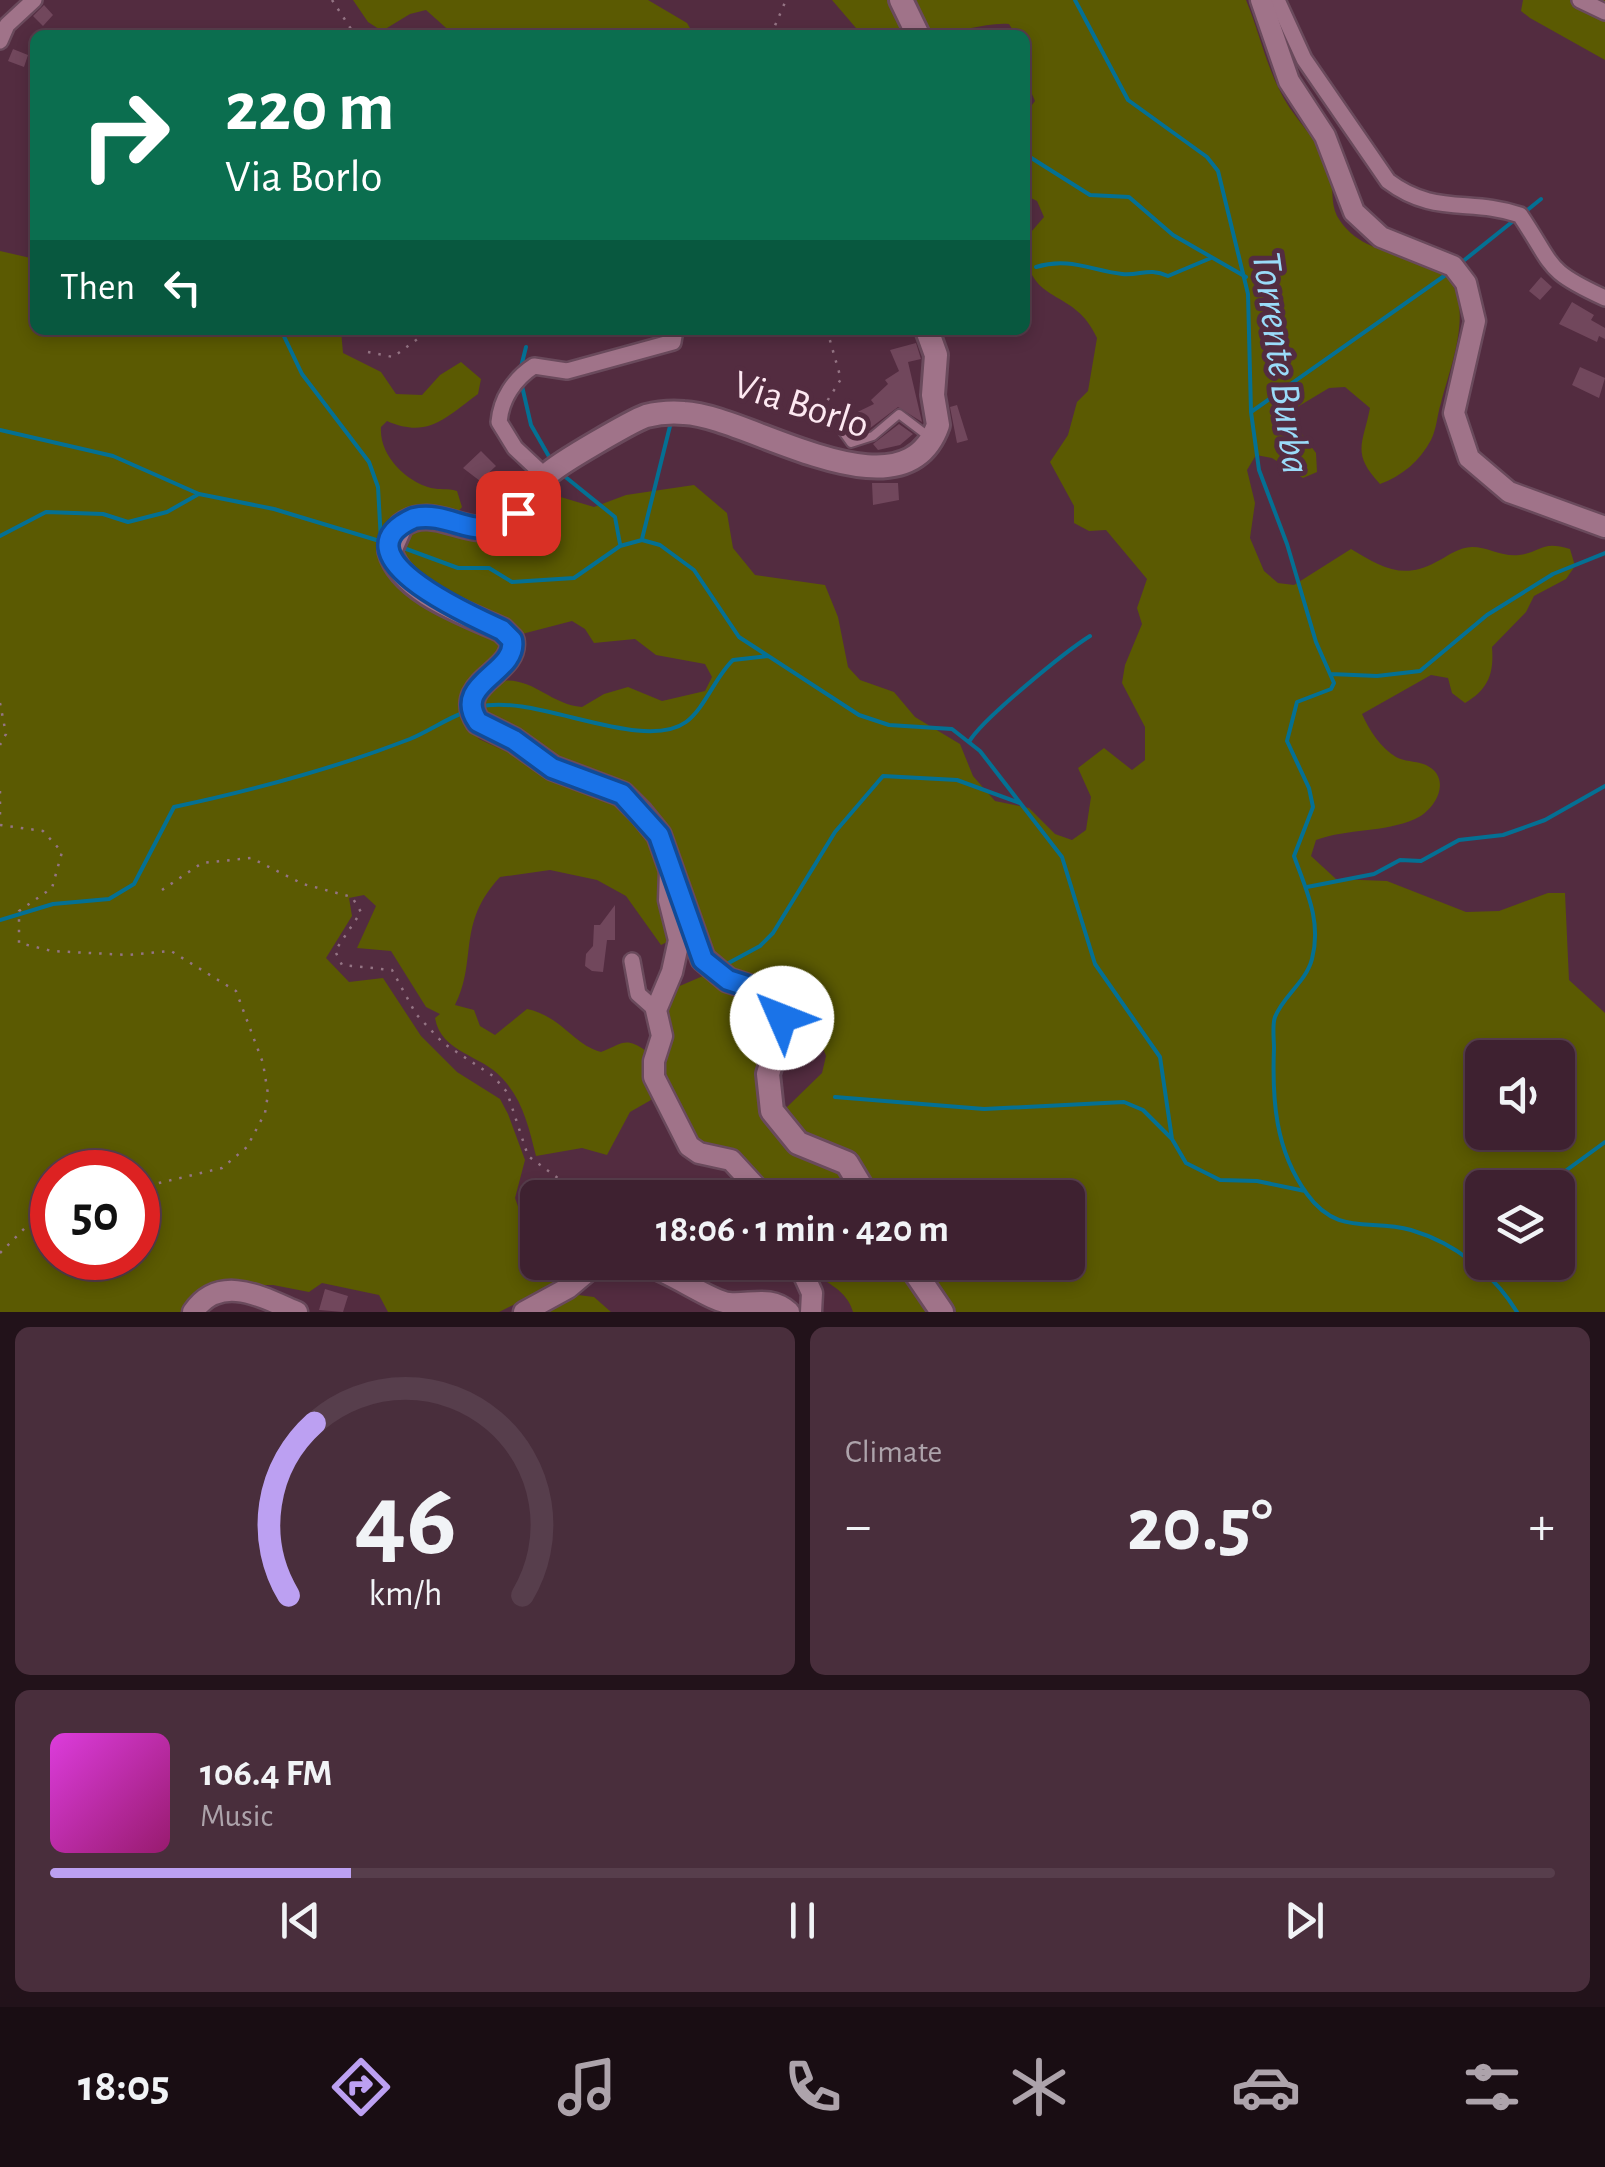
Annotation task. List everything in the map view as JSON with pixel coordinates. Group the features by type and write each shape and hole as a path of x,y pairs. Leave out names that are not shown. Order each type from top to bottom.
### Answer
{"main road":[{"path":"901,0 916,30"},
{"name":"Via Borlo","path":"857,1180 847,1163 798,1143 772,1110 766,1090 769,1062 782,1026 780,1008 764,989 728,980 710,969 659,835 622,794 552,768 514,740 478,722 471,705 473,696 482,681 508,658 512,640 502,630 426,591 392,560 391,543 407,521 422,516 483,529 504,525 565,460 642,418 671,413 716,416 756,436 861,468 899,464 932,438 938,425 933,394 936,355 928,335"},
{"path":"920,1280 942,1312"}],"street":[{"path":"0,41 6,25 34,0"},
{"path":"1262,0 1290,80 1325,136 1354,212 1381,238 1453,266 1466,283 1475,321 1454,413 1470,458 1509,492 1605,526"},
{"path":"1277,0 1304,59 1388,181 1405,194 1441,207 1496,207 1520,215 1544,261 1562,278 1605,298"},
{"path":"1580,0 1605,12"},
{"path":"546,476 515,448 499,422 504,399 518,380 534,366 567,371 618,354 657,349 672,342 674,335"},
{"path":"656,1010 672,972 679,940 668,900 670,865"},
{"path":"632,961 638,994 656,1010 662,1036 654,1061 654,1077 689,1146 699,1154 731,1160 749,1180"},
{"path":"524,1312 578,1280"},
{"path":"685,1280 725,1302 776,1303 789,1312"},
{"path":"807,1280 811,1312"},
{"path":"193,1312 204,1296 226,1288 297,1312"}],"lane":[{"path":"841,429 851,443 873,436 899,414 932,438"}],"path":[{"path":"332,0 352,30"},
{"path":"773,30 786,0"},
{"path":"368,352 392,358 423,335"},
{"path":"829,335 840,380 819,414 822,422 841,429"},
{"path":"0,703 6,734 0,745"},
{"path":"0,791 0,818"},
{"path":"0,825 43,831 62,852 52,888 19,912 19,943 52,951 170,951 236,991 268,1094 265,1113 246,1147 222,1168 160,1183"},
{"path":"162,890 202,862 251,858 303,884 325,886 352,896 361,912 335,951 342,965 392,970 416,1014 443,1044 493,1076 507,1092 528,1156 560,1180"},
{"path":"0,1253 30,1222"}],"shaded area":[{"path":"353,0 648,0 687,23 691,30 448,30 426,10 410,14 384,30 368,22"},
{"path":"832,0 893,0 908,30 858,30"},
{"path":"914,0 1246,0 1281,93 1326,160 1337,216 1349,231 1378,249 1438,268 1456,291 1458,339 1435,431 1416,461 1380,484 1362,456 1370,408 1345,387 1329,388 1299,406 1295,425 1316,453 1317,472 1303,478 1272,458 1256,455 1247,470 1255,503 1250,538 1264,571 1278,583 1294,585 1351,549 1382,566 1402,571 1424,568 1467,547 1513,555 1547,546 1570,549 1575,566 1566,579 1534,596 1526,612 1492,647 1488,679 1473,698 1465,703 1452,693 1448,678 1431,675 1362,714 1376,738 1391,753 1426,765 1439,778 1438,794 1429,809 1403,823 1316,840 1311,856 1336,879 1387,881 1466,912 1499,911 1548,893 1565,893 1569,980 1605,1013 1605,1312 949,1312 926,1280 1085,1280 1085,1180 870,1180 863,1165 809,1140 786,1108 822,1073 826,1056 809,1011 781,993 731,974 705,943 665,832 541,745 485,716 477,706 499,681 532,686 582,707 604,694 628,687 662,701 705,691 712,677 705,664 656,655 635,639 594,643 585,629 572,621 522,634 428,583 403,556 405,543 422,529 442,529 485,542 515,528 554,495 594,507 626,495 694,485 727,513 733,548 755,575 825,585 838,617 848,667 860,680 894,692 915,717 960,744 973,776 995,801 1029,808 1055,834 1072,840 1086,830 1091,797 1078,768 1104,748 1132,770 1145,760 1145,727 1122,683 1142,624 1137,608 1147,579 1106,530 1089,531 1074,523 1074,506 1050,462 1068,435 1077,402 1088,391 1097,338 1076,310 1041,287 1030,268 1030,233 1044,217 1037,201 1030,198 1030,108 1035,101 1030,90 1030,30 1013,30 1009,24 924,30"},
{"path":"1523,0 1605,0 1605,60 1530,18 1521,11"},
{"path":"0,251 30,258 30,335 341,335 343,353 381,372 396,394 422,395 440,375 461,362 481,379 478,394 436,423 414,428 387,421 381,427 384,447 403,473 421,485 457,491 462,507 457,513 406,512 388,527 383,554 500,635 504,645 464,696 468,722 479,739 626,806 654,847 672,928 669,941 661,945 626,896 597,880 550,870 500,877 486,894 472,926 466,973 455,1005 474,1010 480,1026 495,1035 527,1009 549,1018 601,1052 628,1043 646,1051 651,1100 630,1112 607,1155 582,1148 536,1156 520,1105 502,1078 445,1039 435,1018 440,1014 426,1007 391,951 357,948 376,906 364,895 349,898 352,916 326,958 349,982 383,978 421,1036 457,1072 500,1099 525,1160 515,1198 520,1212 520,1280 553,1280 556,1284 499,1312 388,1312 379,1295 322,1283 309,1292 273,1285 217,1285 185,1312 0,1312"},
{"path":"703,976 720,988 764,1001 774,1023 761,1094 848,1180 749,1180 696,1142 663,1081 667,1011 675,988"},
{"path":"825,1280 910,1280 931,1312 853,1312 839,1290"},
{"path":"594,1297 611,1312 544,1312 562,1299"}],"building":[{"path":"44,5 53,15 43,26 33,16"},
{"path":"13,49 28,55 24,67 8,61"},
{"path":"1541,277 1552,287 1540,300 1529,291"},
{"path":"1572,302 1594,315 1591,320 1605,328 1605,339 1599,336 1597,342 1559,324"},
{"path":"916,343 921,359 908,362 922,422 898,407 869,429 854,434 843,419 874,404 871,400 888,384 885,380 899,371 890,350"},
{"path":"1580,367 1605,378 1599,398 1572,385"},
{"path":"957,405 968,440 957,443 950,407"},
{"path":"899,424 913,434 900,445 878,450 873,444"},
{"path":"481,451 496,466 480,481 463,468"},
{"path":"872,483 898,483 899,500 873,505"},
{"path":"615,905 615,940 607,940 603,972 592,971 585,966 586,954 593,946 594,925 600,925"},
{"path":"325,1289 348,1296 343,1312 319,1310"}],"waterway":[{"name":"Torrente Burba","path":"1075,0 1128,100 1207,157 1218,171 1248,294 1251,412 1259,470 1287,544 1316,642 1334,683 1331,689 1297,702 1287,741 1309,788 1313,807 1294,856 1311,906 1315,932 1309,967 1274,1020 1274,1086 1278,1124 1288,1160 1307,1194 1331,1216 1355,1224 1411,1230 1443,1243 1485,1272 1517,1312"},
{"path":"1030,157 1090,195 1129,197 1173,235 1246,277"},
{"path":"1525,212 1541,199"},
{"path":"1462,262 1517,218"},
{"path":"1036,267 1069,264 1122,274 1155,272 1168,276 1211,258"},
{"path":"1251,412 1447,274"},
{"path":"283,335 302,374 369,462 378,487 381,541"},
{"path":"521,367 526,347"},
{"path":"522,386 531,425 551,460"},
{"path":"642,539 671,422"},
{"path":"0,430 113,456 199,494 274,509 383,542"},
{"path":"563,475 615,517 620,544"},
{"path":"0,536 46,512 103,514 128,522 167,512 197,495"},
{"path":"401,547 458,568 489,568 512,582 574,578 620,546 642,540 660,545 694,570 739,637 859,715 889,725 952,729 980,751 1062,857 1095,964 1160,1057 1172,1139 1186,1163 1220,1180 1257,1181 1305,1191"},
{"path":"1331,674 1377,676 1420,671 1487,615 1553,574 1605,553"},
{"path":"969,742 1006,703 1090,636"},
{"path":"479,707 528,708 615,727 667,730 693,716 733,660 768,656"},
{"path":"0,920 53,904 109,899 134,884 174,807 352,760 410,739 465,712"},
{"path":"723,966 760,946 773,933 835,832 883,776 957,780 1020,803"},
{"path":"1307,887 1374,874 1400,860 1421,861 1459,840 1503,835 1545,820 1605,786"},
{"path":"835,1097 984,1109 1124,1102 1143,1110 1171,1138"},
{"path":"1567,1170 1605,1142"}],"route":[{"path":"518,513 504,525 483,529 430,517 414,518 401,526 391,543 392,560 426,591 502,630 512,640 512,653 482,681 473,696 471,705 478,722 514,740 552,768 622,794 659,835 703,960 728,980 772,994 782,1018"}]}
